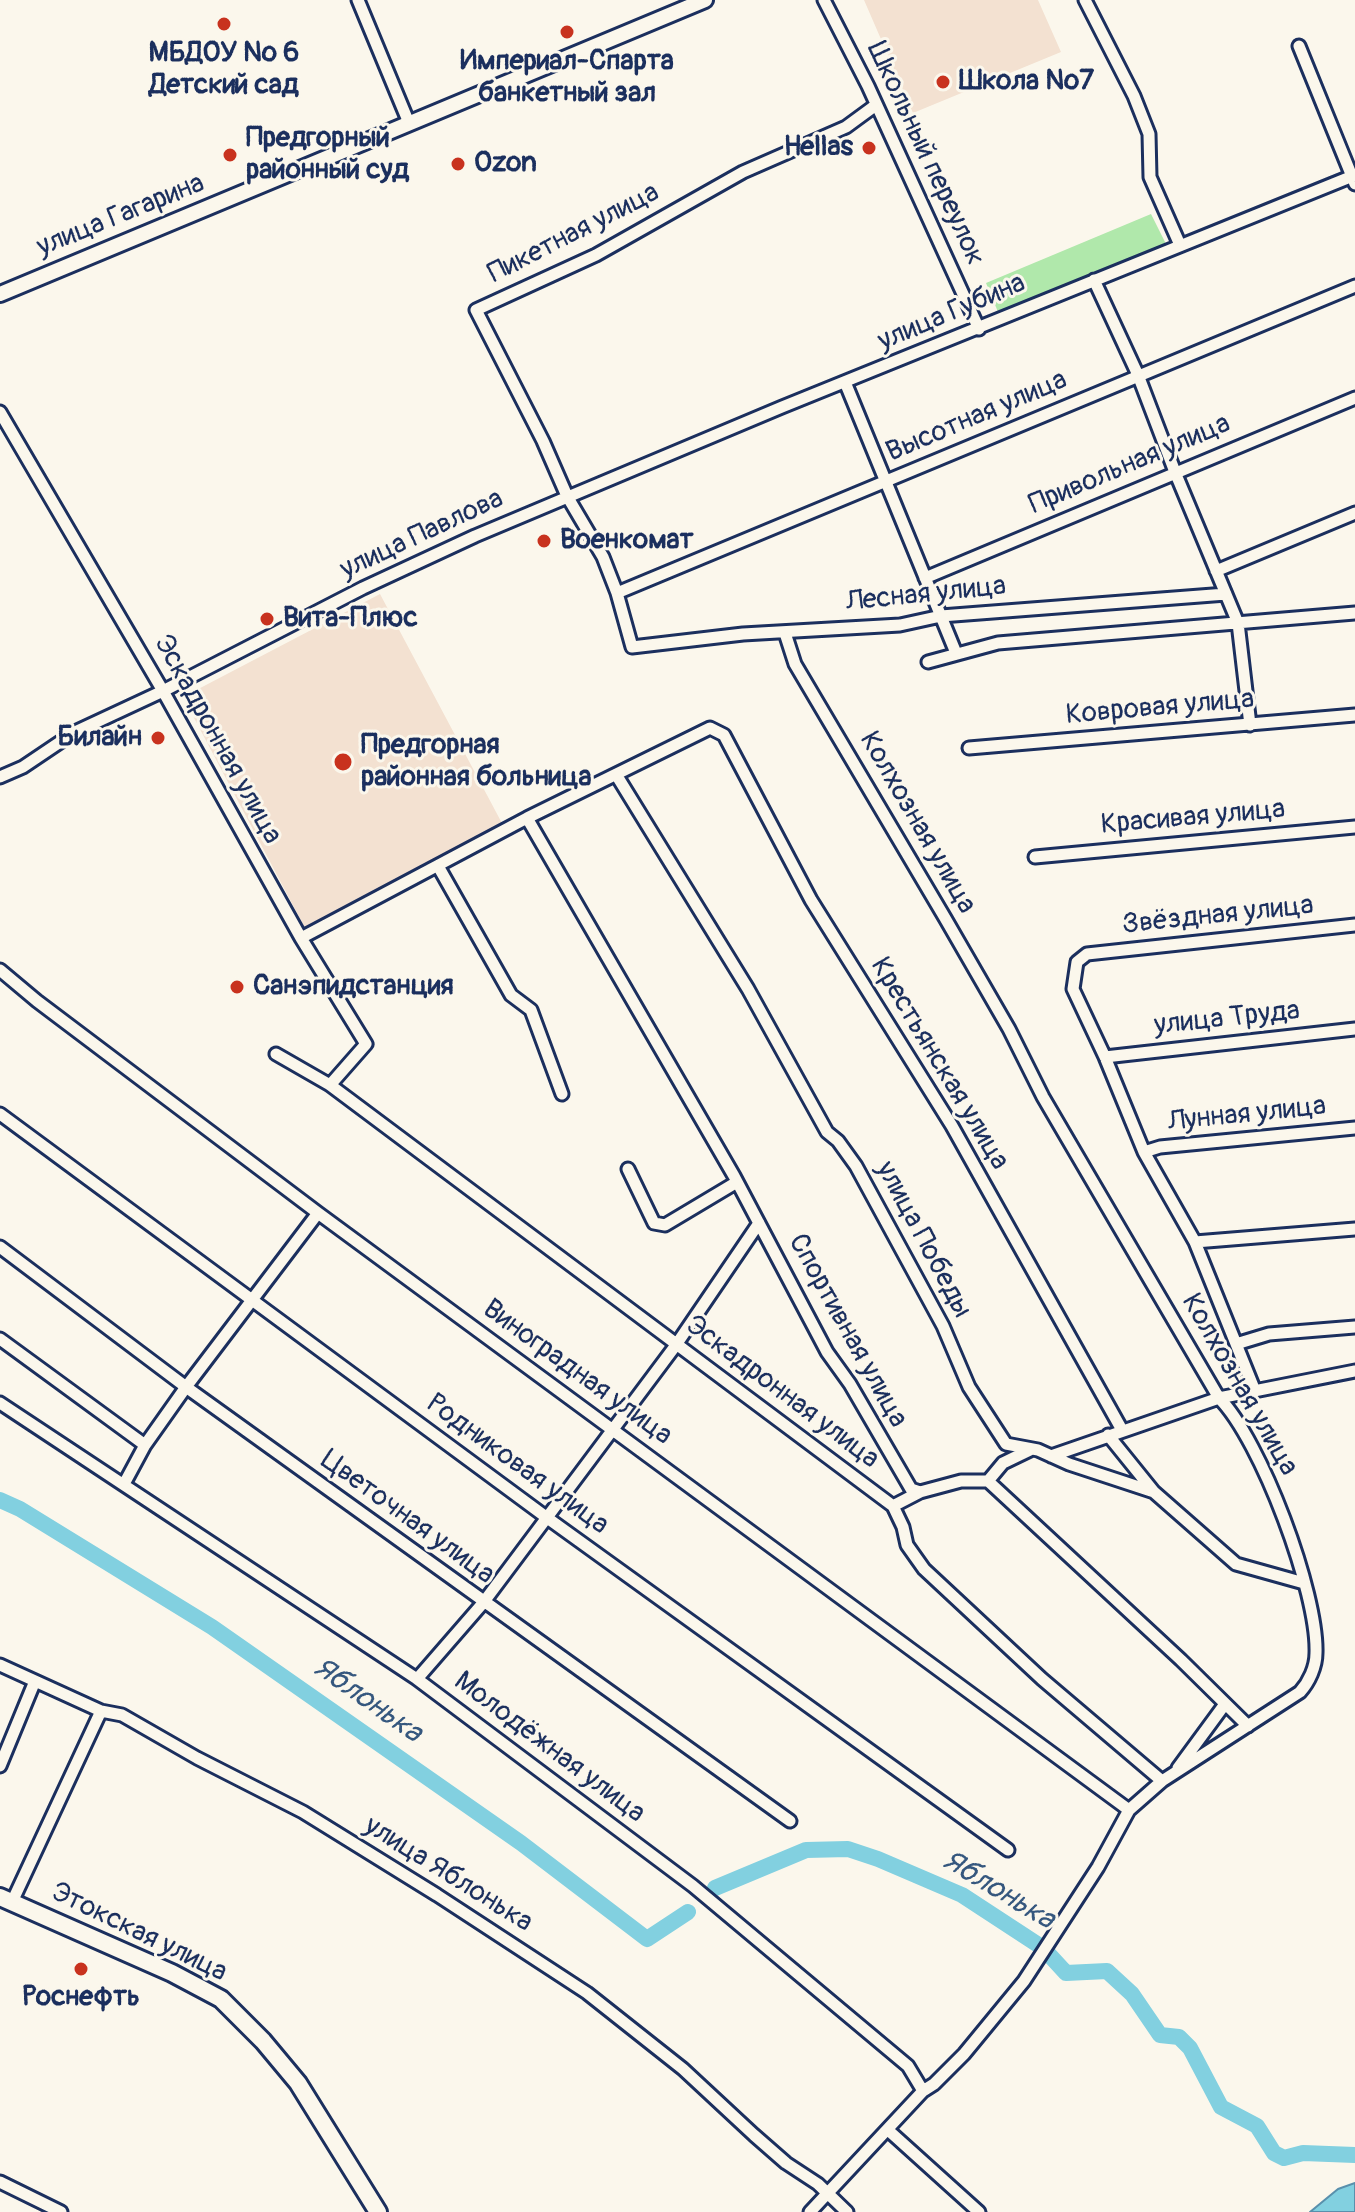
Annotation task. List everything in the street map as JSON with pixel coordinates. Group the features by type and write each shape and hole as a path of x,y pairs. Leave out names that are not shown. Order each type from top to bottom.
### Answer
{"main road":[{"name":"Этокская улица","path":"6,1899 172,1973 221,1999 263,2041 298,2083 378,2212"}],"street":[{"path":"358,0 409,123"},
{"name":"улица Гагарина","path":"0,294 705,0"},
{"name":"Школьный переулок","path":"824,0 979,329"},
{"path":"1085,0 1149,134 1150,177 1180,245"},
{"path":"1299,46 1354,179"},
{"name":"Пикетная улица","path":"567,496 543,441 476,310 596,255 743,172 846,127 876,105"},
{"name":"улица Губина","path":"567,496 1180,245 1354,179"},
{"path":"1094,280 1138,375 1238,623 1250,725"},
{"name":"Высотная улица","path":"617,593 1355,286"},
{"path":"845,382 956,653"},
{"name":"Привольная улица","path":"925,578 1355,398"},
{"name":"Эскадронная улица","path":"0,412 163,691 301,938 366,1044 330,1085"},
{"path":"567,496 603,557 617,593"},
{"name":"улица Павлова","path":"0,777 23,767 75,732 163,691 363,588 567,496"},
{"path":"1216,571 1355,513"},
{"name":"Лесная улица","path":"617,593 632,647 743,634 900,625 941,616 1226,594"},
{"name":"Лесная улица","path":"928,662 998,643 1355,613"},
{"name":"Колхозная улица","path":"785,633 795,664 1009,1029 1043,1097 1219,1398 1233,1411 1277,1501 1315,1628 1317,1657 1307,1684 1300,1692 1162,1781 1129,1810 1098,1867 1024,1981 964,2054 923,2091"},
{"name":"Ковровая улица","path":"969,748 1355,715"},
{"name":"Крестьянская улица","path":"617,776 710,728 724,735 811,900 952,1126 1122,1430"},
{"path":"301,938 527,818 617,776"},
{"name":"улица Победы","path":"617,776 748,989 827,1132 838,1141 856,1166 943,1326 969,1387 1006,1444 1032,1449 1154,1492 1236,1564 1304,1583"},
{"name":"Спортивная улица","path":"527,818 737,1182 827,1352 850,1384 911,1489 920,1492"},
{"name":"Красивая улица","path":"1035,857 1355,827"},
{"path":"438,866 511,995 531,1010 562,1094"},
{"name":"Звёздная улица","path":"1105,1057 1073,989 1077,962 1087,954 1355,925"},
{"name":"Виноградная улица","path":"0,970 318,1213 1129,1810"},
{"name":"улица Труда","path":"1105,1057 1355,1029"},
{"name":"Эскадронная улица","path":"276,1054 330,1085 893,1506 907,1545 924,1569 1042,1679 1162,1781"},
{"path":"1105,1057 1144,1152 1195,1242 1255,1391"},
{"name":"Родниковая улица","path":"0,1114 546,1517 1008,1850"},
{"name":"Лунная улица","path":"1144,1152 1160,1147 1355,1128"},
{"path":"628,1169 654,1223 665,1225 737,1182"},
{"path":"124,1484 145,1445 186,1387 318,1213"},
{"path":"417,1679 483,1603 676,1345 759,1223"},
{"path":"1195,1242 1355,1229"},
{"name":"Цветочная улица","path":"0,1247 483,1603 790,1821"},
{"path":"1236,1344 1269,1334 1355,1327"},
{"path":"0,1339 145,1445"},
{"path":"1051,1456 1219,1398 1355,1371"},
{"name":"Молодёжная улица","path":"0,1403 417,1679 693,1886 886,2046 908,2066 923,2091"},
{"path":"1108,1435 1154,1492"},
{"path":"988,1481 1003,1463 1032,1449"},
{"path":"893,1506 920,1492 961,1481 988,1481 1248,1726"},
{"name":"улица Яблонька","path":"0,1665 101,1711 122,1715 303,1812 587,1993 683,2069 786,2163 818,2184 847,2212"},
{"path":"0,1766 35,1681"},
{"path":"1175,1774 1225,1704"},
{"name":"Этокская улица","path":"6,1899 101,1711"},
{"path":"810,2212 923,2091"},
{"path":"888,2130 979,2212"},
{"path":"0,2182 61,2212"}],"shaded area":[{"name":"Школа №7","path":"864,0 1038,0 1061,52 913,113"},
{"name":"Предгорная районная больница","path":"380,594 504,827 306,930 183,697"}],"green space":[{"path":"1151,214 1167,246 998,312 986,283"}],"water":[{"path":"1355,2183 1355,2212 1310,2212 1338,2189"}],"waterway":[{"name":"Яблонька","path":"0,1500 20,1509 212,1627 521,1843 647,1939 688,1912"},
{"name":"Яблонька","path":"715,1888 806,1850 848,1849 878,1859 962,1895 1043,1948 1066,1973 1107,1971 1132,1994 1160,2035 1179,2037 1190,2048 1221,2107 1257,2126 1274,2153 1284,2158 1303,2153 1355,2155"}],"place":[{"name":"МБДОУ № 6 Детский сад","path":"224,24"},
{"name":"Империал-Спарта банкетный зал","path":"567,32"},
{"name":"Школа №7","path":"943,82"},
{"name":"Hellas","path":"869,148"},
{"name":"Предгорный районный суд","path":"230,155"},
{"name":"Ozon","path":"458,164"},
{"name":"Военкомат","path":"544,541"},
{"name":"Вита-Плюс","path":"267,619"},
{"name":"Билайн","path":"158,738"},
{"name":"Предгорная районная больница","path":"343,762"},
{"name":"Санэпидстанция","path":"237,987"},
{"name":"Роснефть","path":"81,1969"}]}
